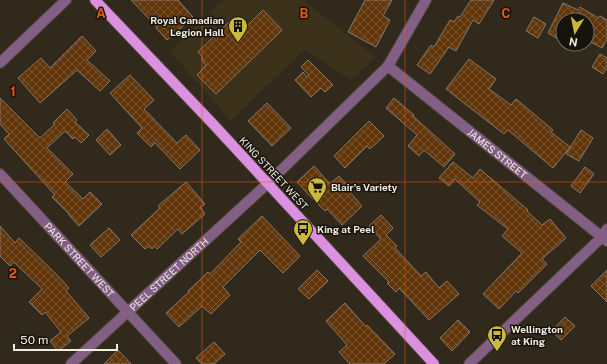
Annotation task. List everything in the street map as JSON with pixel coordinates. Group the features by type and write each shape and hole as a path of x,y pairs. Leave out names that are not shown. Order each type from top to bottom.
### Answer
{"main road":[{"name":"KING STREET WEST","path":"96,0 213,124 434,364"}],"street":[{"path":"0,64 66,0"},
{"name":"PEEL STREET NORTH","path":"71,364 267,184 388,66 426,0"},
{"name":"JAMES STREET","path":"388,66 605,236"},
{"name":"PARK STREET WEST","path":"0,174 176,364"},
{"path":"469,364 605,236"}],"shaded area":[{"path":"223,0 303,0 375,57 351,80 305,49 231,121 170,51"}],"building":[{"path":"131,0 178,0 193,17 167,40 156,28 157,27"},
{"path":"365,0 392,0 383,16 390,20 376,47 348,32"},
{"path":"471,0 494,0 479,24 473,20 456,51 449,47 430,74 417,65 431,45 434,47 450,20 454,22 458,16 460,17"},
{"path":"563,3 578,10 580,7 588,12 558,12"},
{"name":"Royal Canadian Legion Hall","path":"263,10 282,30 216,94 197,75 206,65 198,52 229,22 240,33"},
{"path":"595,16 598,18 600,16 607,20 607,39 602,48 595,44"},
{"path":"534,17 546,24 538,38 526,31"},
{"path":"555,19 555,37 548,33"},
{"path":"82,36 96,51 87,60 110,81 100,91 77,70 40,103 18,78 41,58 50,68"},
{"path":"600,54 607,58 607,67 603,74 592,67"},
{"path":"469,59 496,79 489,89 511,105 516,99 553,130 551,132 570,147 553,168 508,130 504,134 446,89"},
{"path":"308,60 333,85 325,92 321,88 311,97 295,80 303,72 307,77 309,75 301,67"},
{"path":"130,75 154,100 144,109 177,143 186,135 200,150 180,169 155,143 151,147 137,133 142,128 110,93"},
{"path":"0,98 40,138 55,124 53,123 67,109 77,120 75,122 89,135 81,143 75,137 73,139 65,131 47,148 73,174 65,182 83,199 90,192 102,204 79,226 52,197 55,195 4,139 9,134 0,124"},
{"path":"394,98 455,154 444,167 424,150 419,156 408,146 417,135 386,108"},
{"path":"267,103 291,128 272,146 248,121"},
{"path":"369,121 384,136 370,149 367,146 345,168 334,156"},
{"path":"107,129 121,145 110,155 96,140"},
{"path":"581,130 593,138 579,161 566,154"},
{"path":"453,162 473,178 480,169 528,210 527,211 542,225 550,219 566,238 542,259 547,264 518,293 516,291 499,309 483,294 522,253 502,236 508,229 477,205 480,202 455,179 449,186 439,178"},
{"path":"314,166 330,184 339,176 350,188 348,190 362,206 342,225 327,209 325,211 297,182"},
{"path":"585,167 594,174 580,193 571,186"},
{"path":"186,182 205,204 200,207 205,214 182,234 178,229 157,249 154,246 152,249 149,246 145,249 131,235 160,208 158,206"},
{"path":"381,215 393,228 386,235 397,246 395,248 421,276 426,272 439,288 447,281 459,294 429,320 399,288 396,292 387,283 389,282 363,256 381,239 369,226"},
{"path":"262,216 300,256 283,273 260,250 223,287 230,295 211,314 202,306 179,327 166,313 208,272 210,274 241,242 238,239"},
{"path":"0,226 15,243 19,238 57,275 69,288 66,291 89,318 67,336 71,341 58,351 50,341 61,332 45,312 42,315 29,302 42,289 14,262 10,266 0,256"},
{"path":"109,228 120,240 101,257 90,245"},
{"path":"317,270 328,281 309,299 298,289"},
{"path":"607,270 607,302 591,286"},
{"path":"345,303 366,327 367,325 395,354 384,364 350,364 339,352 347,345 326,321"},
{"path":"565,317 575,326 561,340 552,331"},
{"path":"458,320 470,332 452,351 440,338"},
{"path":"214,342 225,354 214,364 202,364 196,358"},
{"path":"118,350 131,364 104,364"}],"place":[{"name":"Royal Canadian Legion Hall","path":"238,43"},
{"name":"Blair's Variety","path":"317,204"},
{"name":"King at Peel","path":"303,246"},
{"name":"Wellington at King","path":"497,352"}]}
